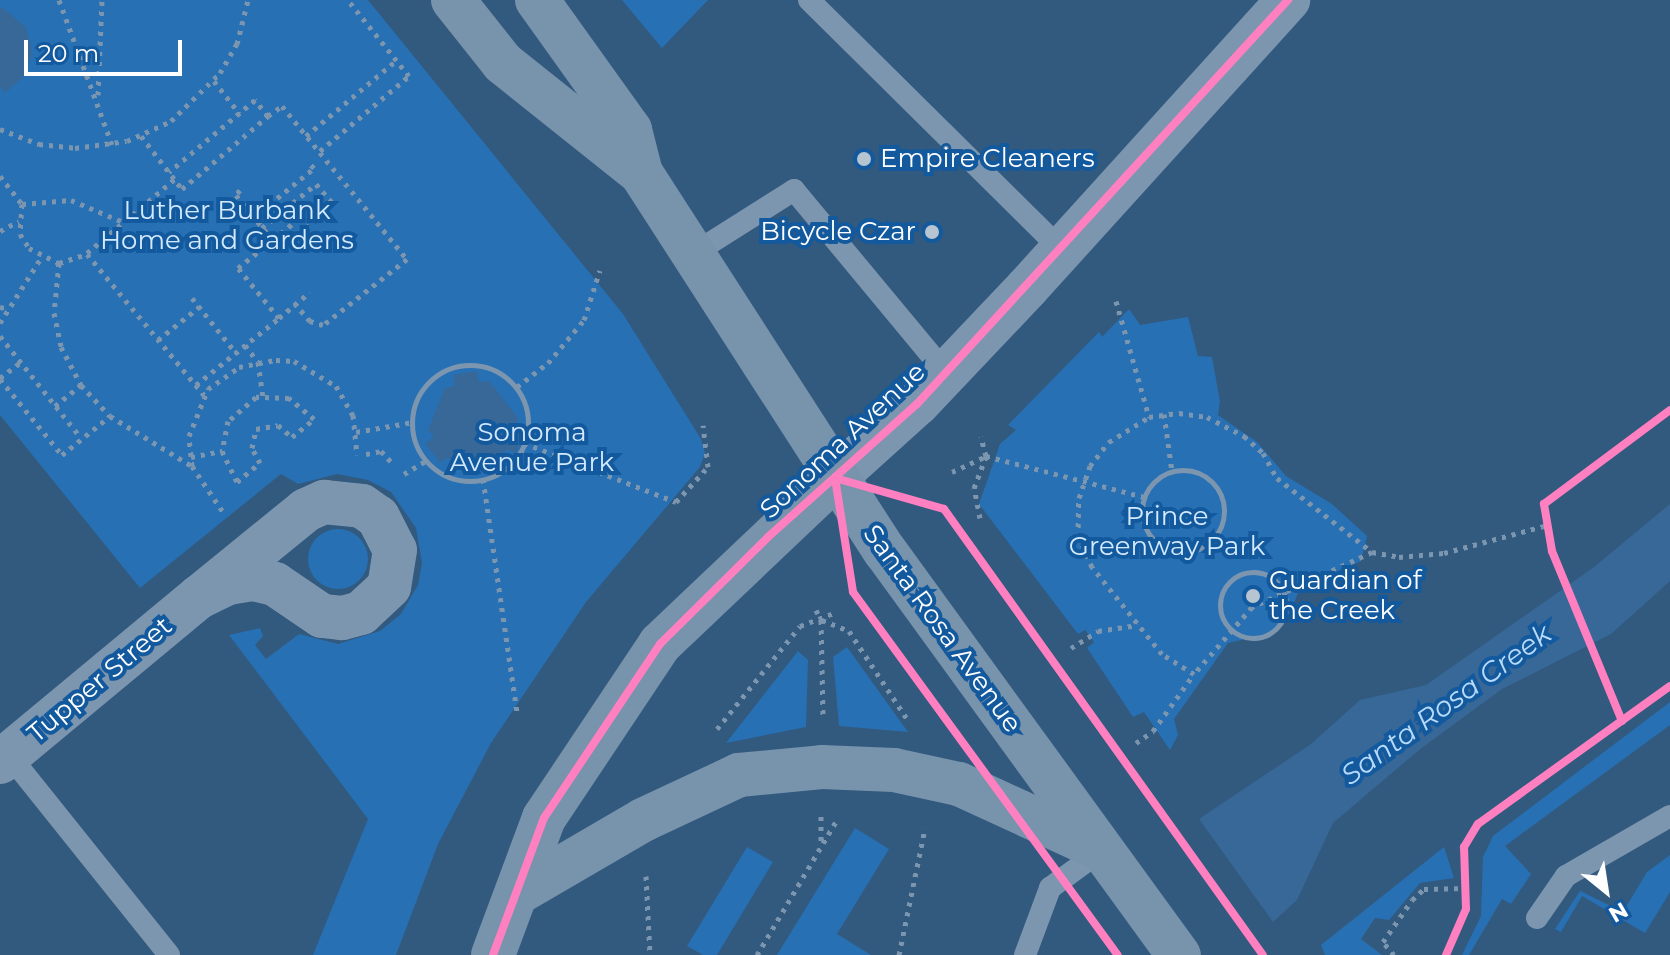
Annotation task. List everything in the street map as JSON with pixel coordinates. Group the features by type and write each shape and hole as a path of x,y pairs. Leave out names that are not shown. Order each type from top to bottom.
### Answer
{"main road":[{"name":"Santa Rosa Avenue","path":"453,0 503,63 641,173 696,252 835,478 1179,955"},
{"name":"Santa Rosa Avenue","path":"537,0 630,130 641,173"},
{"name":"Sonoma Avenue","path":"493,955 544,818 660,644 835,478"},
{"path":"516,894 643,820 739,775 822,767 894,770 959,784 1102,850"}],"street":[{"name":"Sonoma Avenue","path":"835,478 946,373 1288,0"},
{"name":"Tupper Street","path":"4,759 199,597"}],"lane":[{"path":"809,0 1062,250"},
{"path":"696,252 794,190 946,373"},
{"path":"4,759 169,955"},
{"path":"1537,918 1566,876 1670,816"},
{"path":"1025,955 1050,888 1102,850"}],"path":[{"path":"59,0 112,145"},
{"path":"98,100 102,0"},
{"path":"0,129 39,144 112,145 141,136 171,121 214,81 237,44 248,0"},
{"path":"319,152 409,76 348,0"},
{"path":"306,136 397,60"},
{"path":"214,81 239,113"},
{"path":"169,172 255,100 268,116"},
{"path":"141,136 182,189 282,106 389,242 407,259 332,320 316,324 295,304"},
{"path":"254,217 314,168 309,163"},
{"path":"0,176 22,204 20,234 41,258 59,263 87,254 175,179"},
{"path":"262,228 316,184 335,206"},
{"path":"240,190 236,195 281,250"},
{"path":"22,204 71,200 123,222"},
{"path":"279,318 238,268 300,217 308,228"},
{"path":"0,231 19,221"},
{"path":"87,254 204,396"},
{"path":"0,323 41,258"},
{"path":"59,263 54,313 61,347 81,385 110,416 192,466 228,517"},
{"path":"517,387 548,363 584,320 600,270"},
{"path":"196,385 310,292"},
{"path":"192,298 236,353"},
{"path":"1116,301 1149,417"},
{"path":"0,307 9,309"},
{"path":"158,340 199,307"},
{"path":"0,336 81,438"},
{"path":"245,345 258,362 263,396"},
{"path":"192,466 189,436 204,396 223,376 258,362 294,361 336,386 353,415 357,455 381,451 403,475 427,460"},
{"path":"21,362 0,378 62,455 110,416"},
{"path":"481,365 517,387 527,412 524,443 504,470 483,479 459,480 427,460 414,437 417,399 443,371 481,365"},
{"path":"55,406 81,385"},
{"path":"263,396 289,398 314,419 292,437 278,425 256,429 252,448 260,463 237,482 222,451 228,421 244,403 263,396"},
{"path":"1164,414 1172,472"},
{"path":"1194,674 1162,654 1139,625 1082,550 1076,524 1083,480 1109,442 1149,417 1164,414 1207,417 1244,436 1263,453 1277,478 1372,552 1399,557 1444,553 1544,526"},
{"path":"356,432 413,422"},
{"path":"524,443 676,502 708,467 703,425"},
{"path":"980,518 974,488 986,456 981,437"},
{"path":"191,457 222,451"},
{"path":"952,472 986,456 1145,497"},
{"path":"1172,472 1199,474 1219,492 1223,519 1211,542 1186,552 1160,545 1144,523 1145,497 1151,486 1172,472"},
{"path":"483,479 517,712"},
{"path":"1544,515 1548,538"},
{"path":"1136,743 1153,731 1194,674 1252,607 1283,590 1372,552"},
{"path":"1268,575 1283,590 1286,613 1274,632 1252,639 1232,631 1220,602 1237,576 1268,575"},
{"path":"816,610 821,620 823,726"},
{"path":"714,734 783,643 800,626 836,612"},
{"path":"821,620 849,631 913,728"},
{"path":"1071,648 1098,631 1139,625"},
{"path":"821,799 821,846"},
{"path":"757,955 842,813"},
{"path":"896,955 927,818"},
{"path":"646,869 650,955"},
{"path":"1465,877 1466,899"},
{"path":"1394,955 1383,942 1412,900 1424,889 1466,888"}],"green space":[{"name":"Luther Burbank Home and Gardens","path":"0,0 368,0 623,314 701,439 705,453 700,467 586,602 491,743 438,844 396,955 313,955 368,819 229,635 260,628 263,636 255,645 266,659 299,634 338,644 380,631 401,614 418,585 422,563 416,528 391,492 368,480 337,474 298,484 281,474 140,588 0,415"},
{"path":"622,0 708,0 662,48"},
{"name":"Prince Greenway Park","path":"1129,309 1140,325 1188,317 1198,356 1212,357 1220,401 1218,415 1257,442 1286,476 1332,504 1367,536 1361,561 1300,588 1290,613 1268,634 1228,643 1174,719 1178,735 1170,750 1144,712 1133,717 1087,648 1094,642 1085,630 1078,634 979,504 1000,444 1016,430 1008,425 1099,332 1102,337"},
{"path":"338,529 359,538 368,559 359,580 338,589 317,580 308,559 317,538"},
{"path":"847,647 908,732 839,726 833,657"},
{"path":"798,651 808,660 806,727 726,743"},
{"path":"1670,702 1670,725 1505,846 1531,874 1511,904 1502,899 1469,955 1462,955 1481,916 1483,857 1493,836"},
{"path":"855,828 889,849 837,934 871,955 777,955"},
{"path":"747,847 773,862 717,955 703,955 687,946"},
{"path":"1444,847 1454,878 1420,883 1389,920 1375,918 1361,939 1382,955 1325,955 1321,945"},
{"path":"1670,855 1670,892 1645,933 1582,896 1561,932 1555,929 1580,891 1623,912 1647,872"}],"water":[{"path":"0,6 26,27 32,50 26,74 5,93 0,86"},
{"path":"477,371 479,382 489,381 518,418 515,427 525,431 516,453 506,449 503,458 455,465 448,457 441,463 425,444 434,437 428,430 445,388 455,386 453,375"},
{"name":"Santa Rosa Creek","path":"1670,504 1670,581 1611,634 1502,689 1419,750 1333,823 1297,900 1273,922 1199,819 1311,744 1360,700 1426,685 1594,567"}],"cycle path":[{"path":"493,955 544,818 660,644 768,537 917,404 1288,0"},
{"path":"1622,721 1552,551 1544,504 1670,410"},
{"path":"835,478 944,509 1263,955"},
{"path":"835,478 853,592 1118,955"},
{"path":"1446,955 1466,909 1464,847 1478,824 1670,686"}],"place":[{"name":"Empire Cleaners","path":"864,159"},
{"name":"Bicycle Czar","path":"932,232"},
{"name":"Guardian of the Creek","path":"1253,596"}],"park label":[{"name":"Sonoma Avenue Park","path":"532,448"}]}
